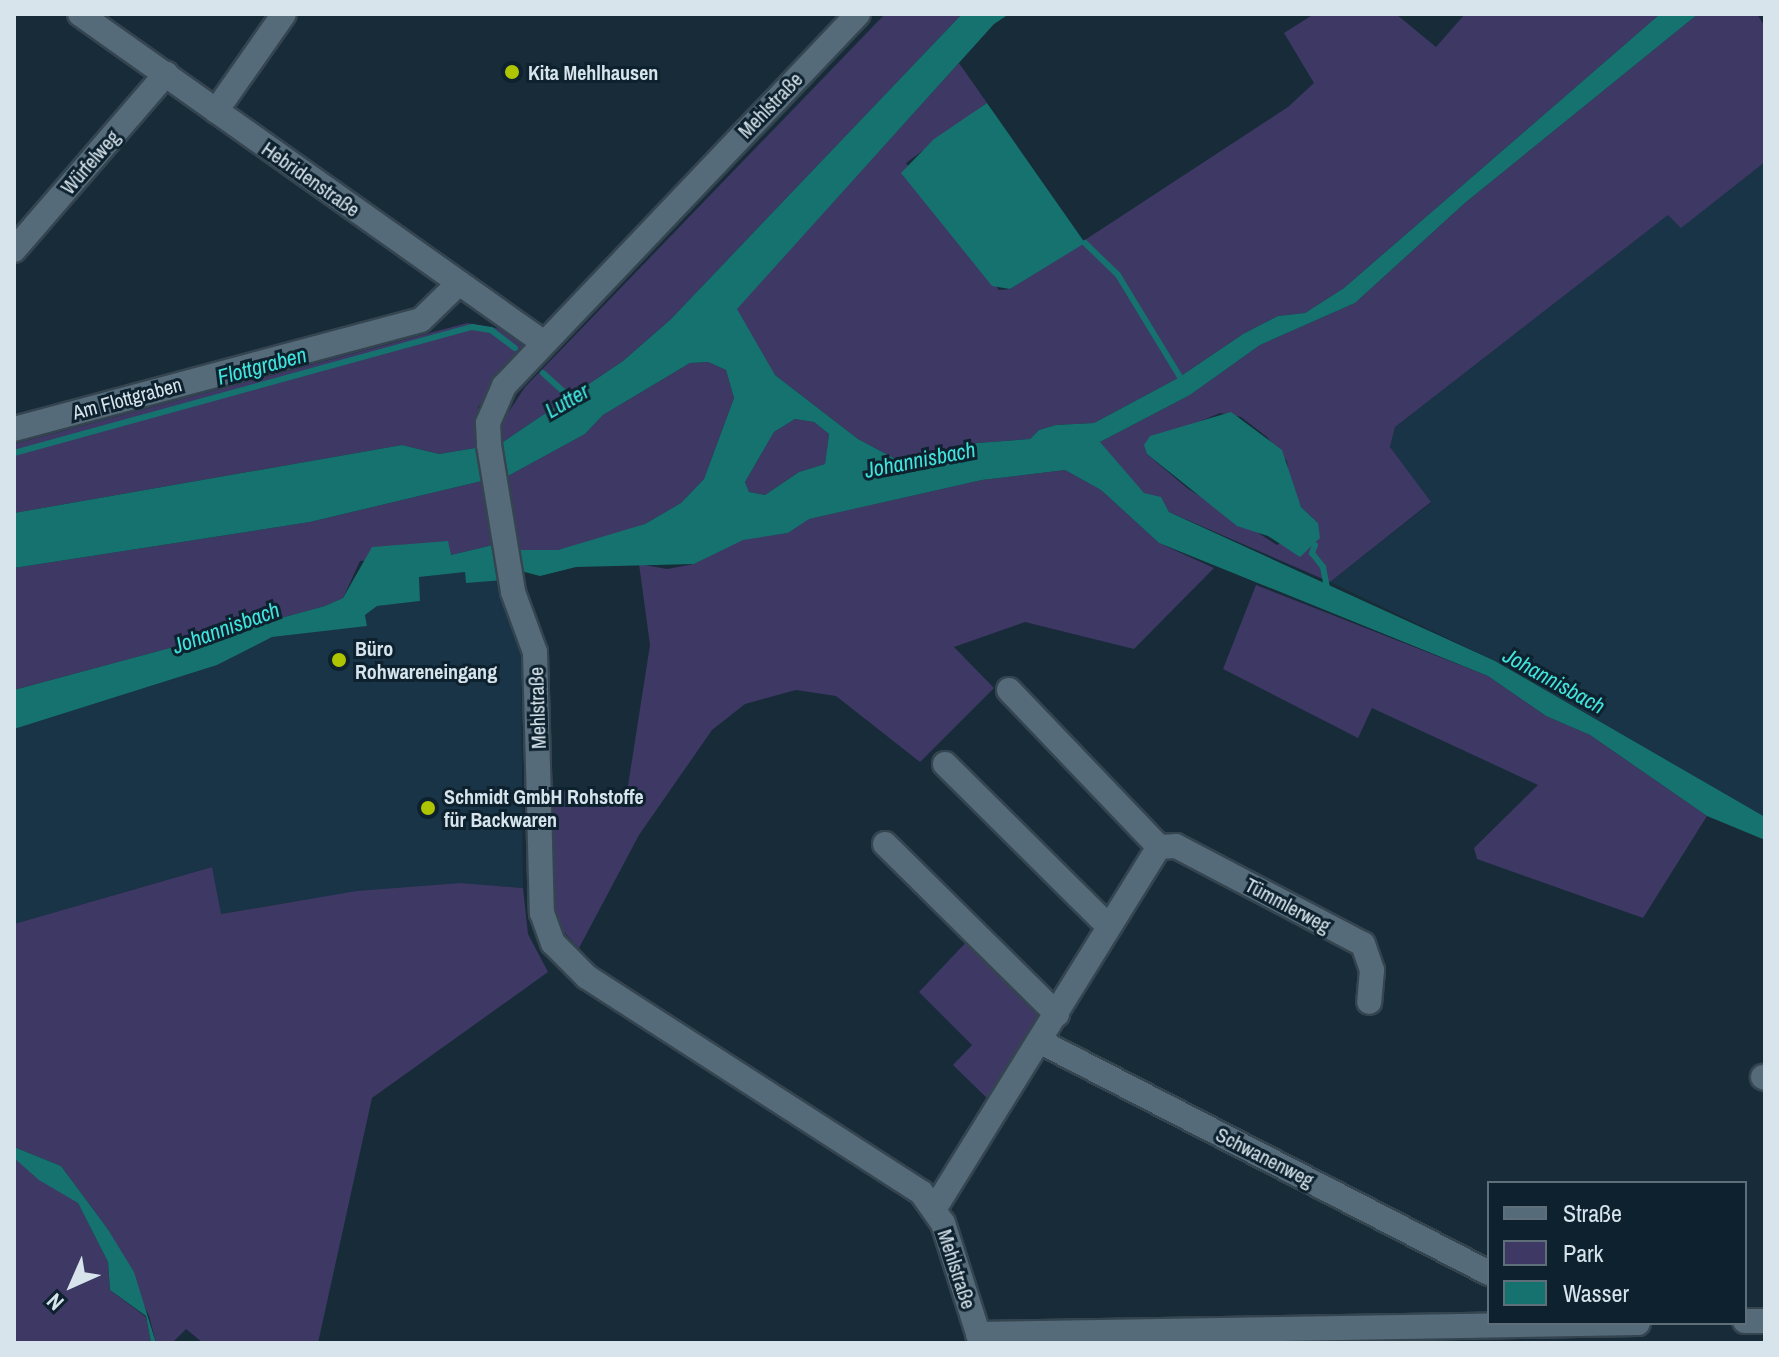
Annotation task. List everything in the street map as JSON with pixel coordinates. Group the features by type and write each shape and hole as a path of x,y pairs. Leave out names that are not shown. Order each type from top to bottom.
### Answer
{"street":[{"name":"Hebridenstraße","path":"80,14 544,343"},
{"path":"216,111 284,14"},
{"name":"Mehlstraße","path":"858,14 544,343 493,404 489,445 502,543 513,592 536,663 541,898 553,943 587,977 921,1192 935,1208 979,1338"},
{"name":"Würfelweg","path":"14,250 166,74"},
{"name":"Am Flottgraben","path":"14,429 421,320 459,283"},
{"path":"935,1208 1041,1042 1159,847 1009,690"},
{"path":"945,764 1109,927"},
{"path":"885,844 1057,1014"},
{"name":"Tümmlerweg","path":"1159,847 1176,846 1363,944 1372,970 1369,1002"},
{"name":"Schwanenweg","path":"1041,1042 1487,1272"},
{"path":"979,1338 1501,1325"}],"shaded area":[{"path":"1765,162 1765,817 1495,661 1330,582 1431,503 1390,447 1395,427 1669,214 1681,227"},
{"path":"465,572 501,580 521,647 523,888 460,883 356,891 220,914 211,867 14,924 14,729 217,665 272,637 367,625 365,615 377,606 420,601 419,577"}],"green space":[{"path":"885,14 962,14 671,319 623,361 500,444 502,422 525,387"},
{"path":"1314,14 1396,14 1436,47 1465,14 1660,14 1344,288 1305,313 1278,316 1243,334 1178,378 1094,423 1056,425 1039,430 1030,439 977,443 901,462 858,439 775,375 745,330 736,309 959,63 987,103 906,163 999,290 1010,289 1288,107 1314,83 1284,33"},
{"path":"1698,14 1757,14 1765,27 1765,162 1681,228 1668,215 1395,427 1390,447 1431,502 1330,582 1169,512 1161,498 1144,493 1104,452 1100,442 1190,395 1260,345 1355,303 1466,202","holes":["1220,413 1241,417 1267,437 1287,461 1289,482 1301,507 1318,523 1277,545 1187,488 1147,454 1189,426"]},
{"path":"467,323 501,329 524,346 478,407 481,447 439,454 402,445 14,513 14,444"},
{"path":"708,362 726,370 734,398 704,479 681,503 645,524 610,537 558,550 509,550 506,477 585,434 603,415 690,363"},
{"path":"795,419 814,422 829,434 825,464 799,472 765,495 749,492 745,482 774,432"},
{"path":"1065,470 1101,490 1159,543 1214,568 1134,649 1025,622 954,647 994,688 920,762 836,696 796,690 745,704 712,730 639,835 579,948 573,942 557,924 551,900 552,791 627,792 650,645 639,564 667,569 694,564 743,539 788,533 808,519 982,480"},
{"path":"486,480 497,544 451,555 360,561 343,598 325,606 14,690 14,568 310,522"},
{"path":"1256,585 1488,676 1546,716 1590,735 1707,816 1643,918 1477,859 1474,848 1538,785 1372,708 1358,738 1223,669"},
{"path":"212,867 221,914 356,891 460,883 523,888 528,934 548,972 372,1098 318,1343 203,1343 186,1329 172,1343 156,1343 149,1316 107,1228 61,1166 14,1147 14,924"},
{"path":"971,937 1051,1017 995,1106 953,1065 972,1045 919,992"},
{"path":"14,1158 78,1203 108,1262 110,1290 146,1317 151,1343 14,1343"}],"water":[{"path":"962,14 1009,14 994,24 737,309 775,375 858,439 901,462 977,443 1030,439 1039,430 1056,425 1094,423 1178,378 1243,334 1278,316 1305,313 1344,288 1660,14 1698,14 1466,202 1355,303 1260,345 1190,395 1100,442 1144,493 1161,497 1169,512 1495,661 1765,817 1765,840 1707,816 1590,735 1546,716 1488,676 1159,543 1101,490 1065,470 982,480 809,519 788,533 743,540 694,564 576,567 540,576 513,569 509,550 558,550 645,524 681,503 704,479 734,398 726,370 708,362 690,363 603,415 585,434 506,477 500,444 623,361 671,319","holes":["795,419 814,422 829,434 825,464 799,472 765,495 749,492 745,482 774,432"]},
{"path":"987,103 1085,243 1010,289 992,286 901,173 934,139"},
{"path":"1231,412 1282,450 1301,507 1318,523 1320,538 1300,557 1268,536 1237,526 1147,454 1144,445 1150,436"},
{"path":"402,445 439,454 481,447 486,480 310,522 14,568 14,513"},
{"path":"448,541 451,555 497,544 504,580 466,583 465,572 419,577 420,601 377,606 365,615 367,626 272,637 217,665 14,729 14,690 325,606 343,598 372,547"},
{"path":"14,1147 61,1166 107,1228 134,1272 156,1343 151,1343 146,1316 110,1290 108,1262 78,1203 39,1180 14,1158"}],"waterway":[{"path":"1085,243 1118,275 1183,382"},
{"name":"Flottgraben","path":"14,453 472,327 491,330 515,348"},
{"name":"Flottgraben","path":"543,373 574,401"},
{"path":"1315,545 1312,553 1323,567 1327,587"}],"place":[{"name":"Kita Mehlhausen","path":"512,72"},
{"name":"Büro Rohwareneingang","path":"339,660"},
{"name":"Schmidt GmbH Rohstoffe für Backwaren","path":"428,808"}],"water label":[{"name":"Lutter","path":"567,401"},
{"name":"Johannisbach","path":"920,460"},
{"name":"Johannisbach","path":"226,628"},
{"name":"Johannisbach","path":"1554,681"}]}
